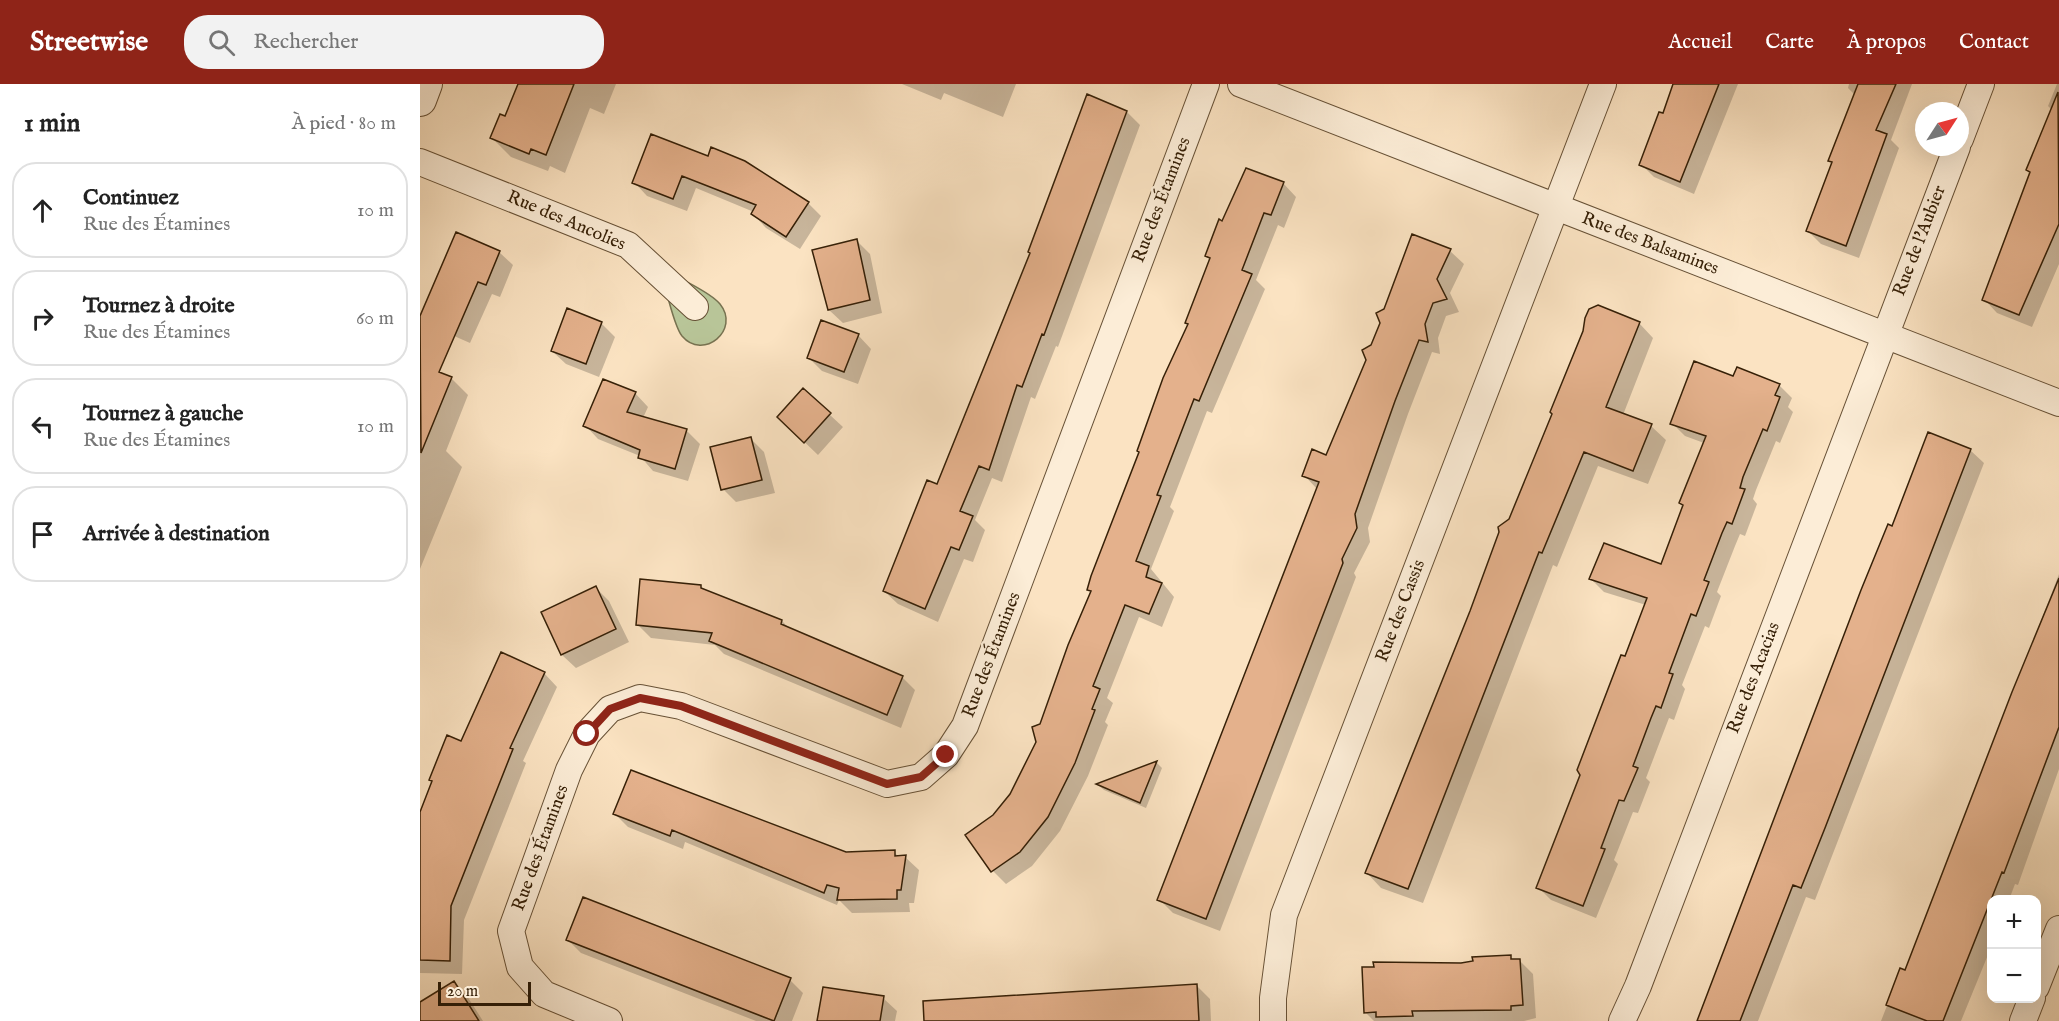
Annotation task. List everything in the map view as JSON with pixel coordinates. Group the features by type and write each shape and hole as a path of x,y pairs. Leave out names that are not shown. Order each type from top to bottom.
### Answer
{"street":[{"path":"420,100 426,84"},
{"name":"Rue des Étamines","path":"609,1021 544,994 520,967 511,931 569,770 587,734 610,709 640,698 681,706 887,784 921,777 946,755 965,726 1206,84"},
{"name":"Rue des Balsamines","path":"1241,84 2059,403"},
{"path":"1556,207 1603,84"},
{"path":"1969,115 1981,84"},
{"name":"Rue de l'Aubier","path":"1884,335 1954,156"},
{"name":"Rue des Ancolies","path":"420,162 628,245 695,307"},
{"name":"Rue des Cassis","path":"1273,1021 1273,998 1284,915 1556,207"},
{"name":"Rue des Acacias","path":"1622,1021 1638,986 1884,335"},
{"path":"2041,976 2059,929"},
{"path":"2023,1021 2030,1003"}],"green space":[{"path":"673,274 720,304 726,323 723,332 709,344 691,343 679,331 663,279"}],"building":[{"path":"518,84 574,84 546,155 531,149 529,154 490,138 500,114 505,116"},
{"path":"1673,84 1719,84 1680,182 1639,165 1659,112 1663,113"},
{"path":"1858,84 1896,84 1876,130 1887,134 1846,246 1806,231 1832,162 1828,161"},
{"path":"2058,92 2059,224 2019,315 1982,300 2030,172 2026,170"},
{"path":"1087,94 1127,111 1044,335 1042,334 1022,387 1017,385 989,470 979,466 960,511 973,516 959,550 951,547 925,609 883,591 927,480 937,484 1030,253 1028,252"},
{"path":"651,134 708,156 711,147 745,161 809,202 786,237 751,214 756,205 682,176 673,199 632,183"},
{"path":"1246,168 1284,182 1271,215 1264,213 1242,270 1252,274 1199,401 1194,399 1157,495 1161,496 1136,561 1149,566 1146,577 1162,583 1149,614 1125,605 1093,686 1100,689 1092,709 1095,710 1075,763 1048,817 1020,852 991,872 965,835 993,815 1010,794 1036,742 1032,727 1040,724 1068,645 1091,591 1087,590 1091,576 1139,452 1137,451 1163,378 1188,324 1185,323 1210,258 1205,256 1219,219 1222,221"},
{"path":"456,232 500,251 486,285 478,282 439,372 452,377 421,453 420,316"},
{"path":"1412,234 1451,249 1437,279 1447,299 1433,303 1425,324 1428,342 1419,340 1395,401 1355,514 1357,528 1342,559 1343,563 1206,919 1157,900 1319,482 1302,476 1312,449 1326,455 1366,360 1362,350 1371,345 1380,323 1376,313 1384,309"},
{"path":"857,239 870,300 828,310 812,250"},
{"path":"1598,305 1640,322 1606,407 1652,424 1633,471 1584,452 1542,553 1539,552 1408,889 1365,873 1470,611 1499,532 1498,527 1509,519 1552,414 1550,412 1583,331 1585,318 1589,309"},
{"path":"567,308 602,322 586,364 551,351"},
{"path":"821,320 859,334 844,372 807,358"},
{"path":"1694,361 1733,376 1737,367 1780,384 1775,395 1780,397 1767,431 1763,429 1743,477 1740,488 1745,489 1732,524 1727,522 1722,533 1704,580 1709,582 1696,616 1691,614 1669,673 1673,674 1661,708 1656,706 1651,718 1633,766 1638,768 1624,801 1619,800 1601,848 1605,849 1583,906 1536,888 1580,775 1577,770 1621,655 1625,656 1647,598 1589,579 1604,543 1661,564 1683,505 1679,503 1706,436 1670,424"},
{"path":"603,379 636,392 627,412 687,429 675,469 638,458 640,450 583,426"},
{"path":"803,388 831,413 804,443 777,417"},
{"path":"1928,432 1971,449 1825,828 1801,888 1793,885 1740,1021 1697,1021 1861,590 1888,524 1892,526"},
{"path":"751,437 762,480 721,490 710,447"},
{"path":"2059,578 2059,727 2004,873 2002,872 1993,895 1987,895 1987,910 1943,1021 1927,1021 1886,1005 1900,968 1905,970 2012,692"},
{"path":"640,579 701,585 701,588 782,620 781,624 903,676 887,715 709,641 712,633 636,625"},
{"path":"596,586 616,629 561,655 541,612"},
{"path":"501,652 545,672 510,748 513,749 451,906 450,961 420,960 420,812 432,781 429,780 447,735 461,741"},
{"path":"1157,761 1140,803 1096,784"},
{"path":"631,770 846,852 895,850 895,856 906,855 901,890 897,890 897,899 837,900 839,888 827,885 824,893 672,830 670,836 613,814"},
{"path":"583,897 791,978 774,1021 566,940"},
{"path":"1511,955 1511,959 1520,959 1523,1005 1511,1006 1511,1010 1412,1011 1413,1016 1376,1017 1376,1012 1364,1013 1362,967 1374,967 1373,962 1461,963 1473,961 1472,957"},
{"path":"454,981 479,1021 420,1021 420,1002"},
{"path":"1197,984 1199,1021 924,1021 923,1001"},
{"path":"823,987 884,996 880,1021 817,1021"}],"route":[{"path":"587,734 610,709 640,698 681,706 887,784 921,777 946,755"}]}
